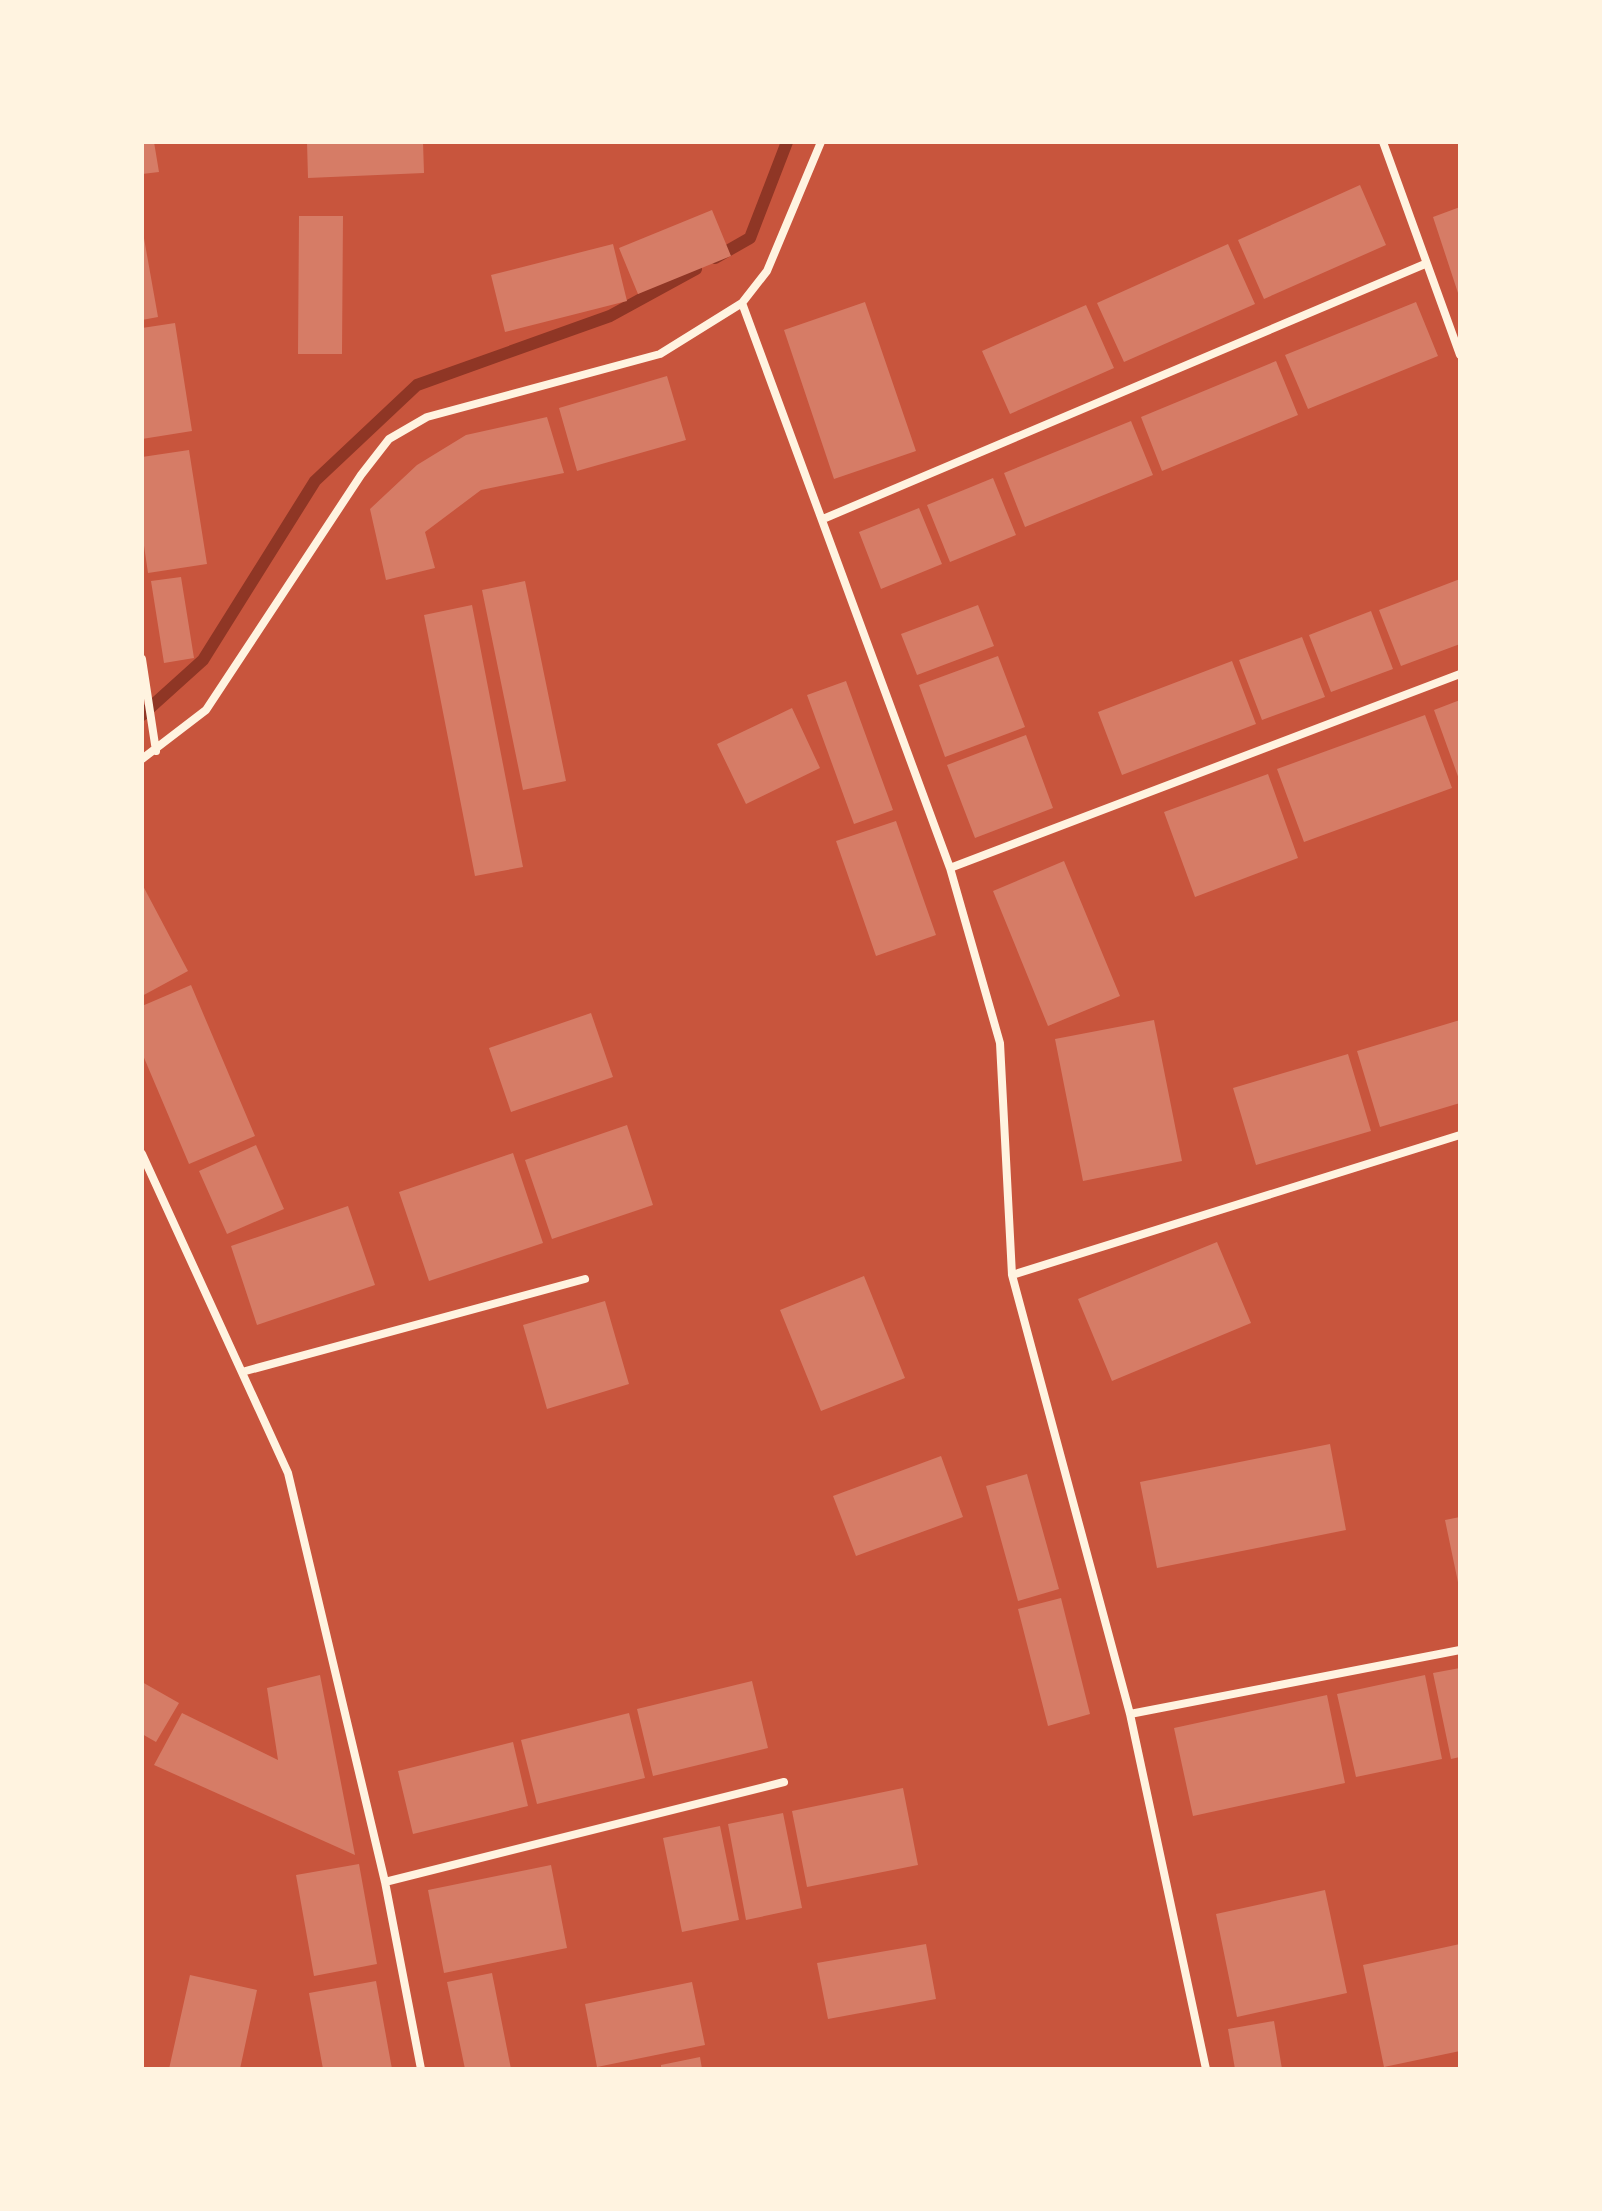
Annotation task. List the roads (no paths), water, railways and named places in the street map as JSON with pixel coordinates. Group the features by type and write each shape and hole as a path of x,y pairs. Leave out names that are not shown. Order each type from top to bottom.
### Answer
{"street":[{"path":"142,759 206,710 361,475 389,439 427,417 660,354 742,303 767,271 821,142"},
{"path":"1383,142 1460,355"},
{"path":"823,519 1425,264"},
{"path":"742,303 950,868 1000,1043 1012,1275 1130,1714 1206,2069"},
{"path":"142,659 156,751"},
{"path":"950,868 1460,674"},
{"path":"1012,1275 1460,1135"},
{"path":"142,1154 288,1473 385,1882 421,2069"},
{"path":"242,1372 585,1279"},
{"path":"1130,1714 1460,1650"},
{"path":"385,1882 784,1782"}],"waterway":[{"path":"715,258 750,238 787,142"},
{"path":"142,715 203,660 315,481 417,385 610,316 696,269"}]}
